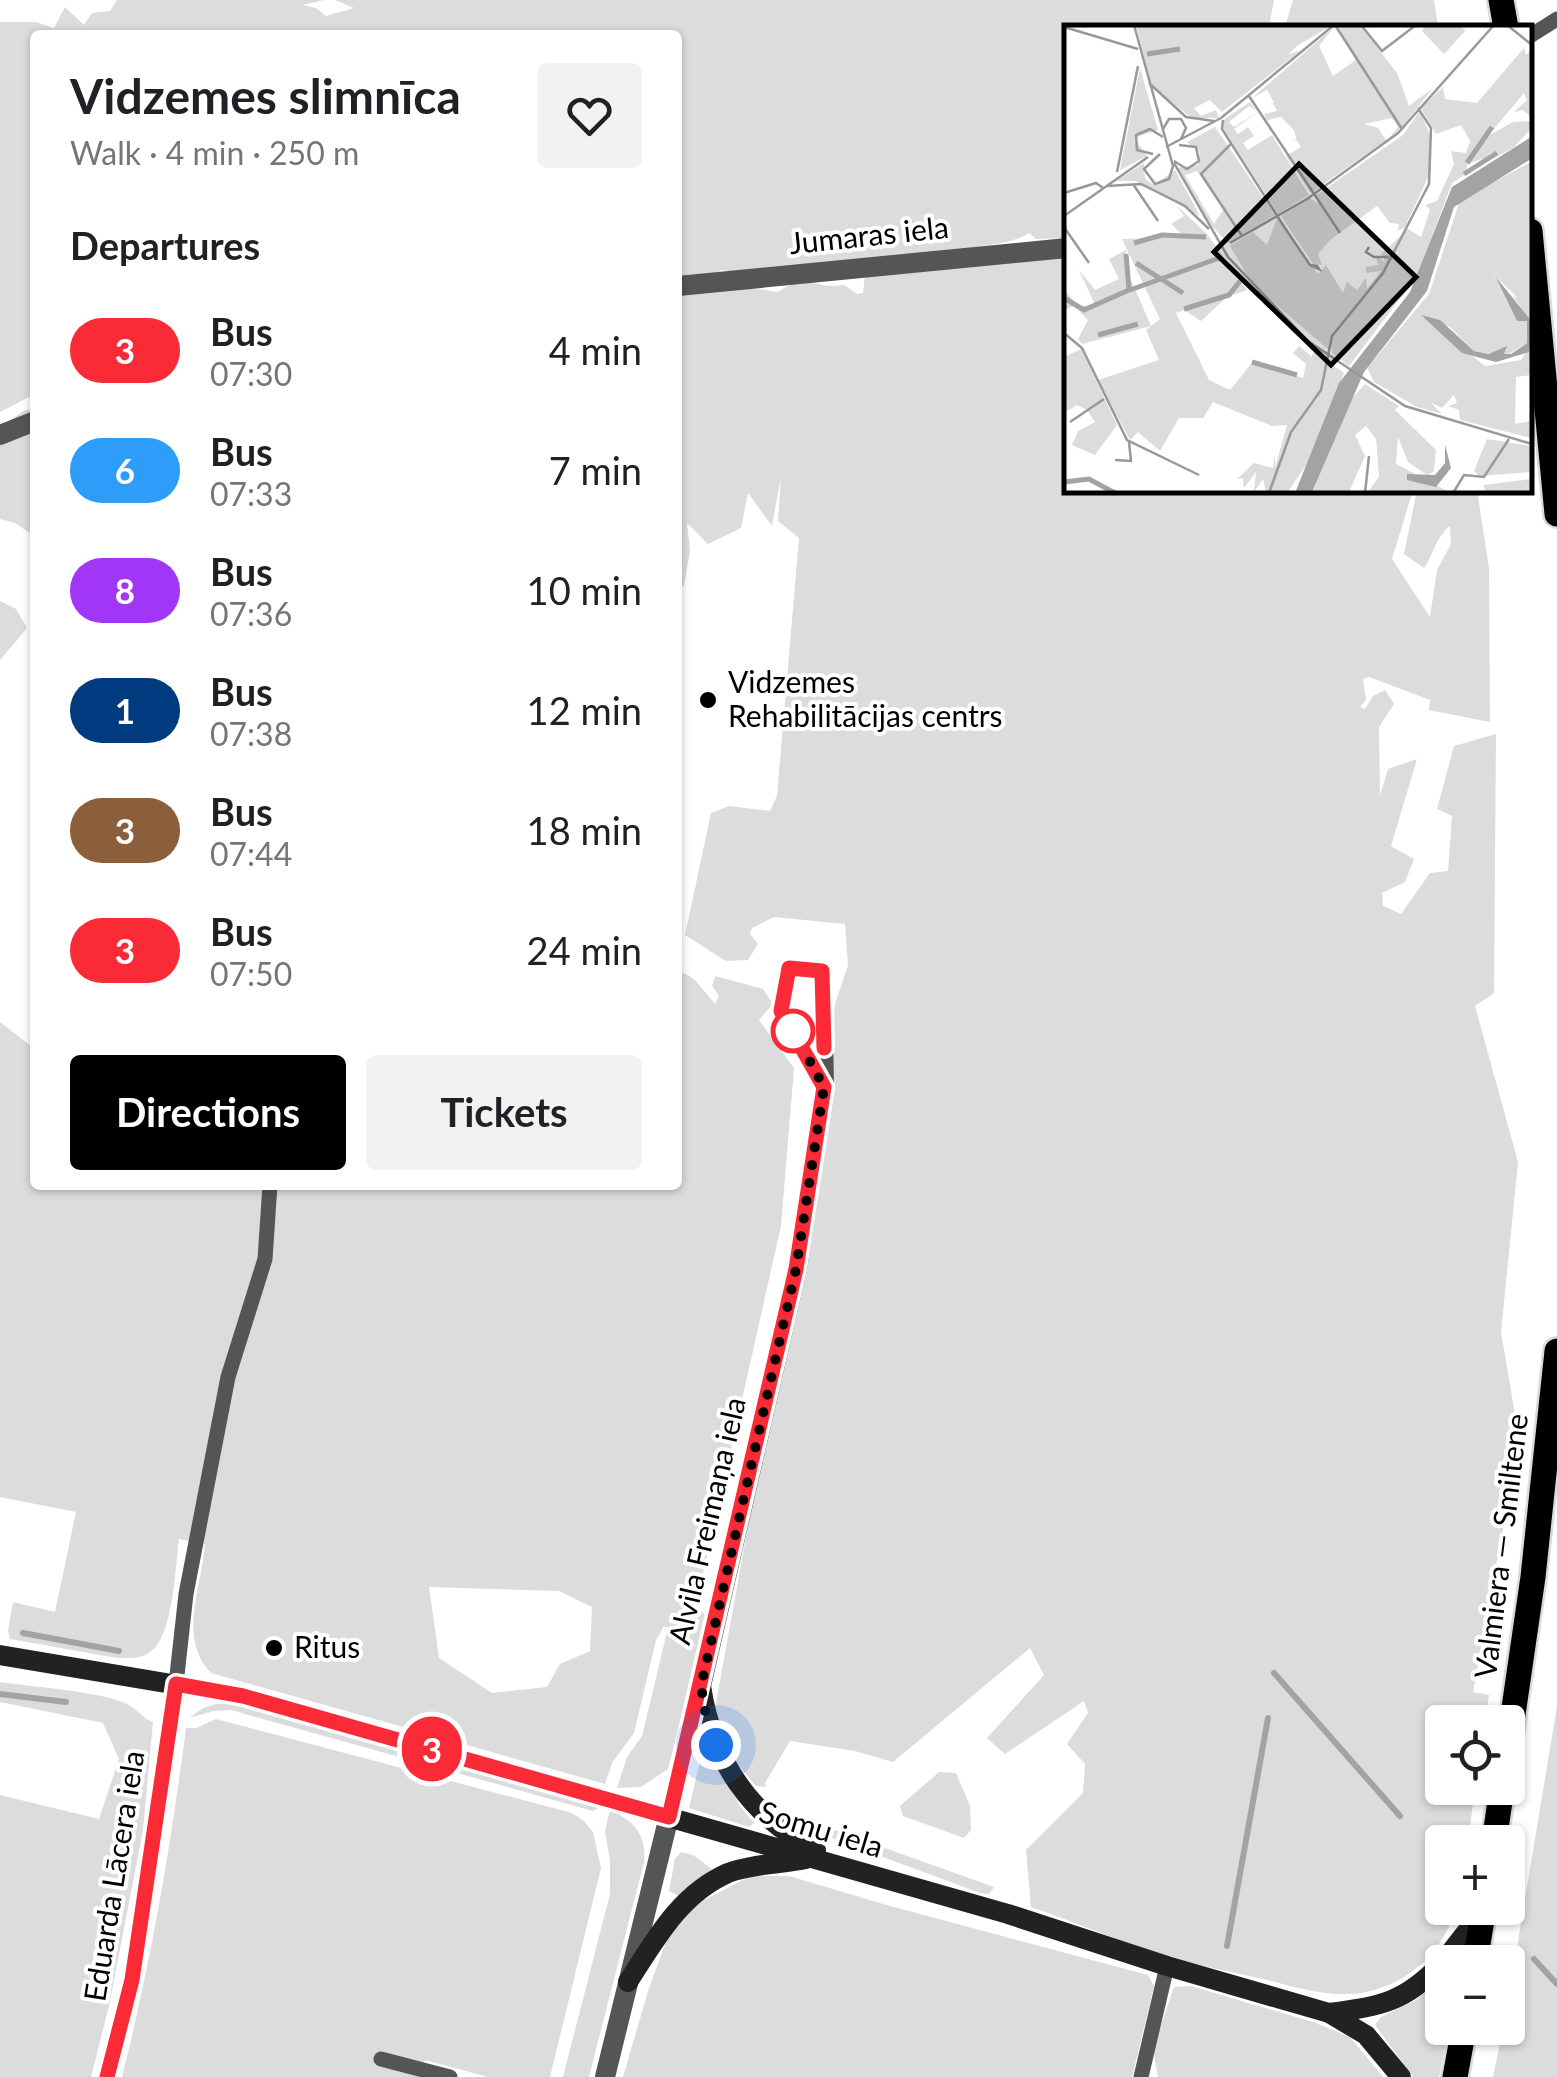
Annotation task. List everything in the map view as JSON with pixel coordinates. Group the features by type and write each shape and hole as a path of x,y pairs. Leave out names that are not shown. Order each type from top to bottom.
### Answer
{"main road":[{"path":"1501,0 1505,25"},
{"path":"1532,252 1557,514"},
{"name":"Valmiera — Smiltene","path":"1514,1705 1535,1560 1557,1352"},
{"name":"Somu iela","path":"0,1655 243,1696 1008,1914 1330,2013"},
{"path":"701,1686 707,1723 722,1758 765,1817 796,1840 877,1878"},
{"path":"628,1982 664,1926 689,1899 729,1873 813,1858"},
{"path":"1457,1945 1472,1925"},
{"path":"1330,2013 1373,2007 1406,1996 1425,1979"},
{"path":"1330,2013 1366,2036 1400,2077"},
{"path":"1455,2077 1461,2045"}],"street":[{"path":"1532,35 1557,19"},
{"name":"Jumaras iela","path":"682,286 1064,248"},
{"path":"0,435 30,423"},
{"name":"Alvila Freimaņa iela","path":"605,2077 701,1686 796,1269 824,1087 822,971 789,968 781,1011 824,1087"},
{"path":"176,1684 186,1594 228,1377 265,1260 270,1190"},
{"name":"Eduarda Lācera iela","path":"107,2077 132,1980 176,1684"},
{"path":"1141,2077 1167,1966"},
{"path":"381,2059 450,2077"}],"shaded area":[{"path":"117,0 324,0 303,5 326,16 354,8 335,0 1274,0 1269,25 1064,25 1064,238 1036,239 1029,233 960,251 762,275 721,270 709,278 682,277 682,30 30,30 30,397 0,412 0,22 36,22 54,28 65,7 84,25 92,13 110,11"},
{"path":"1293,0 1434,0 1438,25 1286,25"},
{"path":"1064,250 1064,492 1412,492 1392,559 1430,617 1437,570 1451,544 1450,526 1424,568 1404,554 1417,492 1477,492 1489,568 1490,722 1429,710 1430,700 1369,677 1363,679 1366,700 1360,707 1365,709 1373,696 1385,690 1394,704 1379,727 1380,796 1388,769 1417,759 1391,846 1414,859 1405,882 1382,893 1383,906 1401,914 1430,873 1448,871 1452,816 1437,809 1454,746 1496,734 1494,993 1475,1006 1518,1162 1501,1332 1517,1426 1503,1460 1506,1513 1473,1692 1489,1695 1488,1705 1425,1705 1425,1805 1473,1805 1470,1825 1425,1825 1425,1925 1450,1925 1438,1945 1425,1945 1425,1960 1411,1972 1366,1992 1316,1992 1188,1962 1031,1907 1026,1850 1083,1793 1085,1764 1067,1744 1088,1713 1084,1701 1005,1754 987,1738 1044,1675 1030,1648 893,1762 855,1751 790,1741 766,1787 756,1786 734,1760 714,1714 827,1089 835,1004 848,965 845,924 774,917 752,928 750,934 758,944 748,960 726,961 685,935 711,813 729,806 770,811 777,796 799,538 778,521 781,476 772,526 748,493 741,528 708,544 687,523 690,551 682,586 682,290 725,284 778,292 804,282 844,285 857,294 863,293 865,275 913,273 938,263"},
{"path":"30,410 30,533 0,519 0,427"},
{"path":"0,601 16,609 27,628 0,660"},
{"path":"682,974 695,980 715,1004 719,996 712,986 715,976 763,989 773,1004 759,1020 794,1068 781,1226 695,1609 704,1613 706,1620 668,1769 641,1787 617,1788 627,1757 642,1736 668,1628 664,1626 656,1640 634,1733 612,1763 605,1784 211,1673 195,1644 193,1628 205,1544 179,1539 164,1632 145,1655 117,1658 10,1639 13,1602 55,1612 76,1512 0,1497 0,1022 30,1045 30,1190 682,1190","holes":["429,1587 559,1591 592,1607 590,1651 560,1664 547,1687 492,1693 439,1658"]},
{"path":"0,1682 115,1700 153,1722 143,1830 91,2077 0,2077 0,1795 99,1819 119,1759 103,1723 0,1702"},
{"path":"216,1704 231,1704 597,1809 231,1710 189,1718"},
{"path":"1557,1706 1557,2077 1493,2077 1500,2045 1525,2045 1525,1945 1517,1945 1521,1925 1525,1925 1525,1899"},
{"path":"216,1719 572,1813 584,1821 593,1832 601,1868 550,2077 488,2077 425,2060 418,2075 428,2077 122,2077 159,1903 186,1728"},
{"path":"708,1748 740,1806 754,1823 749,1827 689,1808 703,1749"},
{"path":"939,1772 956,1773 970,1806 971,1830 964,1838 903,1816 900,1806"},
{"path":"773,1808 994,1887 989,1894 980,1893 778,1818"},
{"path":"610,1810 637,1830 644,1862 589,2077 563,2077 610,1894 605,1831"},
{"path":"681,1852 693,1855 712,1869 679,1896 669,1891 675,1859"},
{"path":"751,1876 789,1876 1148,1975 1154,1986 1132,2077 623,2077 671,1928 700,1902"},
{"path":"1191,1986 1350,2037 1383,2077 1158,2077 1153,2049 1174,1987"},
{"path":"1425,1992 1425,2045 1446,2045 1439,2077 1413,2077 1375,2025 1381,2017"}],"waterway":[{"path":"23,1633 119,1651"},
{"path":"1274,1673 1400,1816"},
{"path":"0,1694 66,1702"},
{"path":"1227,1946 1268,1718"},
{"path":"1534,1959 1557,1984"}],"bus line":[{"name":"3","path":"107,2077 132,1980 176,1684 243,1696 669,1817 796,1269 824,1087 781,1011 789,968 822,971 824,1048"}],"place":[{"name":"Vidzemes Rehabilitācijas centrs","path":"708,700"},
{"name":"Ritus","path":"274,1648"}],"route":[{"path":"716,1745 707,1723 701,1686 796,1269 824,1087 793,1031"}]}
